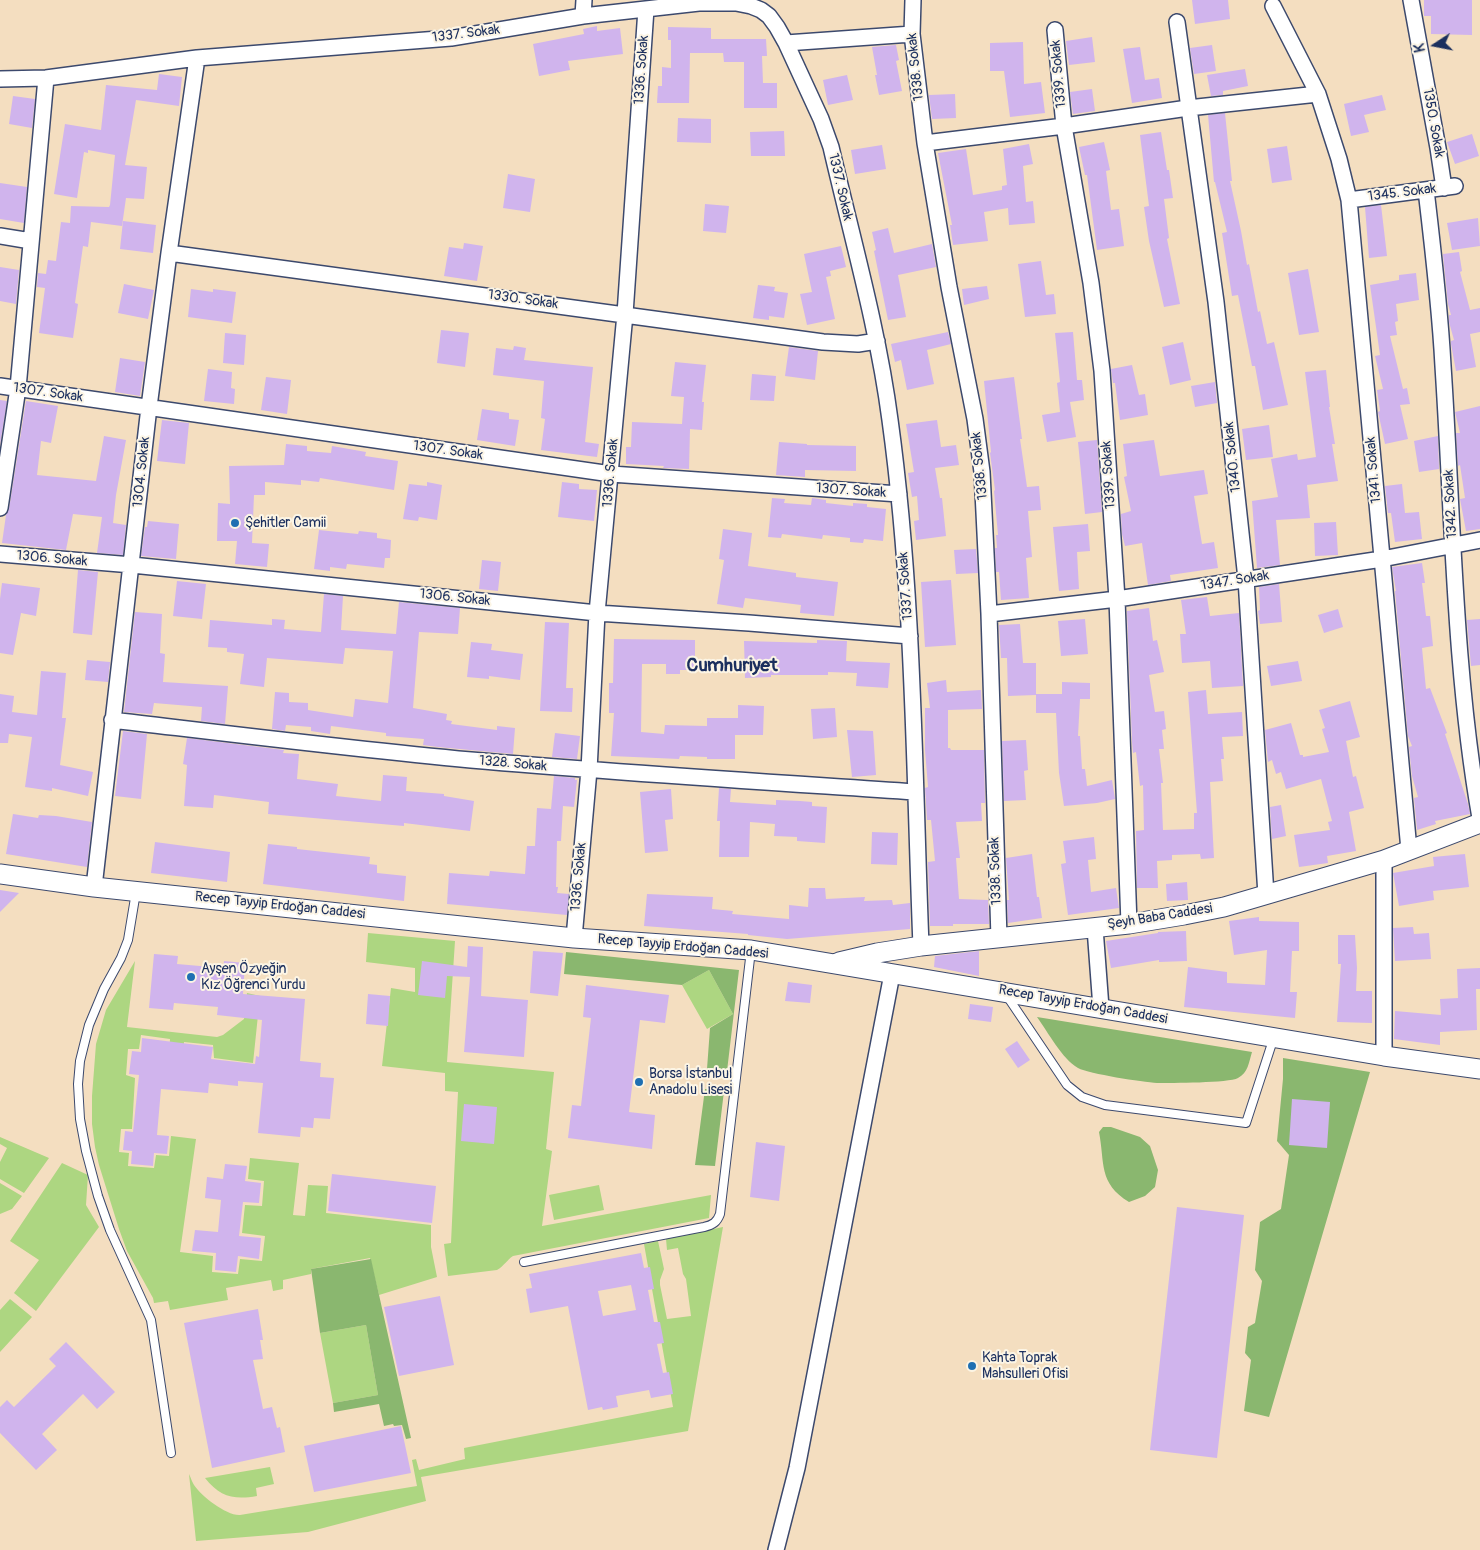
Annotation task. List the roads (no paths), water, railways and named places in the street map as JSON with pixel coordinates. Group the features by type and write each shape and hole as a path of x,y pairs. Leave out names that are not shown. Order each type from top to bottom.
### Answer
{"street":[{"path":"583,16 584,0"},
{"name":"1338. Sokak","path":"914,0 912,34 925,143 949,287 975,419 982,472 989,614 999,938"},
{"name":"1350. Sokak","path":"1410,0 1438,148 1449,187"},
{"name":"1337. Sokak","path":"0,79 46,78 197,58 451,38 583,16 699,2 724,2 751,6 769,16 786,43 821,119 831,147 877,341 890,419 899,494 910,636 921,946"},
{"name":"1341. Sokak","path":"1273,6 1318,94 1339,159 1349,200 1409,850"},
{"name":"1336. Sokak","path":"574,938 588,770 597,613 625,314 646,9"},
{"name":"1340. Sokak","path":"1177,22 1216,302 1246,579 1266,895"},
{"name":"1339. Sokak","path":"1055,30 1064,126 1097,324 1105,419 1116,599 1129,924"},
{"path":"786,43 912,34"},
{"name":"1304. Sokak","path":"94,887 168,253 197,58"},
{"path":"0,508 18,388 46,78"},
{"path":"925,143 1188,108 1318,94"},
{"name":"1345. Sokak","path":"1349,200 1449,187"},
{"name":"1342. Sokak","path":"1426,190 1443,366 1453,546 1466,709 1480,818"},
{"path":"0,236 31,241"},
{"name":"1330. Sokak","path":"168,253 823,342 858,344 877,341"},
{"name":"1307. Sokak","path":"0,386 611,474 899,494"},
{"name":"1347. Sokak","path":"989,614 1116,599 1382,559 1480,540"},
{"name":"1306. Sokak","path":"0,554 132,565 597,613 910,636"},
{"name":"1328. Sokak","path":"112,720 356,749 588,770 915,792"},
{"name":"Şeyh Baba Caddesi","path":"830,965 877,953 921,946 1129,924 1224,907 1384,860 1480,823"},
{"path":"1384,860 1384,1056"},
{"name":"Recep Tayyip Erdoğan Caddesi","path":"0,874 94,887 574,938 751,950 830,965 1005,992 1384,1056 1480,1069"},
{"path":"1095,928 1101,1008"},
{"path":"776,1550 797,1468 892,974"}],"lane":[{"path":"136,891 128,940 89,1025 80,1061 78,1084 80,1119 86,1151 102,1205 150,1320 171,1453"},
{"path":"524,1262 704,1227 712,1225 717,1221 720,1214 751,950"},
{"path":"1005,992 1067,1084 1082,1097 1105,1105 1246,1123 1274,1037"}],"place":[{"name":"Şehitler Camii","path":"235,523"},
{"name":"Ayşen Özyeğin Kız Öğrenci Yurdu","path":"191,977"},
{"name":"Borsa İstanbul Anadolu Lisesi","path":"639,1082"},
{"name":"Kahta Toprak Mahsulleri Ofisi","path":"972,1366"}],"district":[{"name":"Cumhuriyet","path":"732,666"}]}
